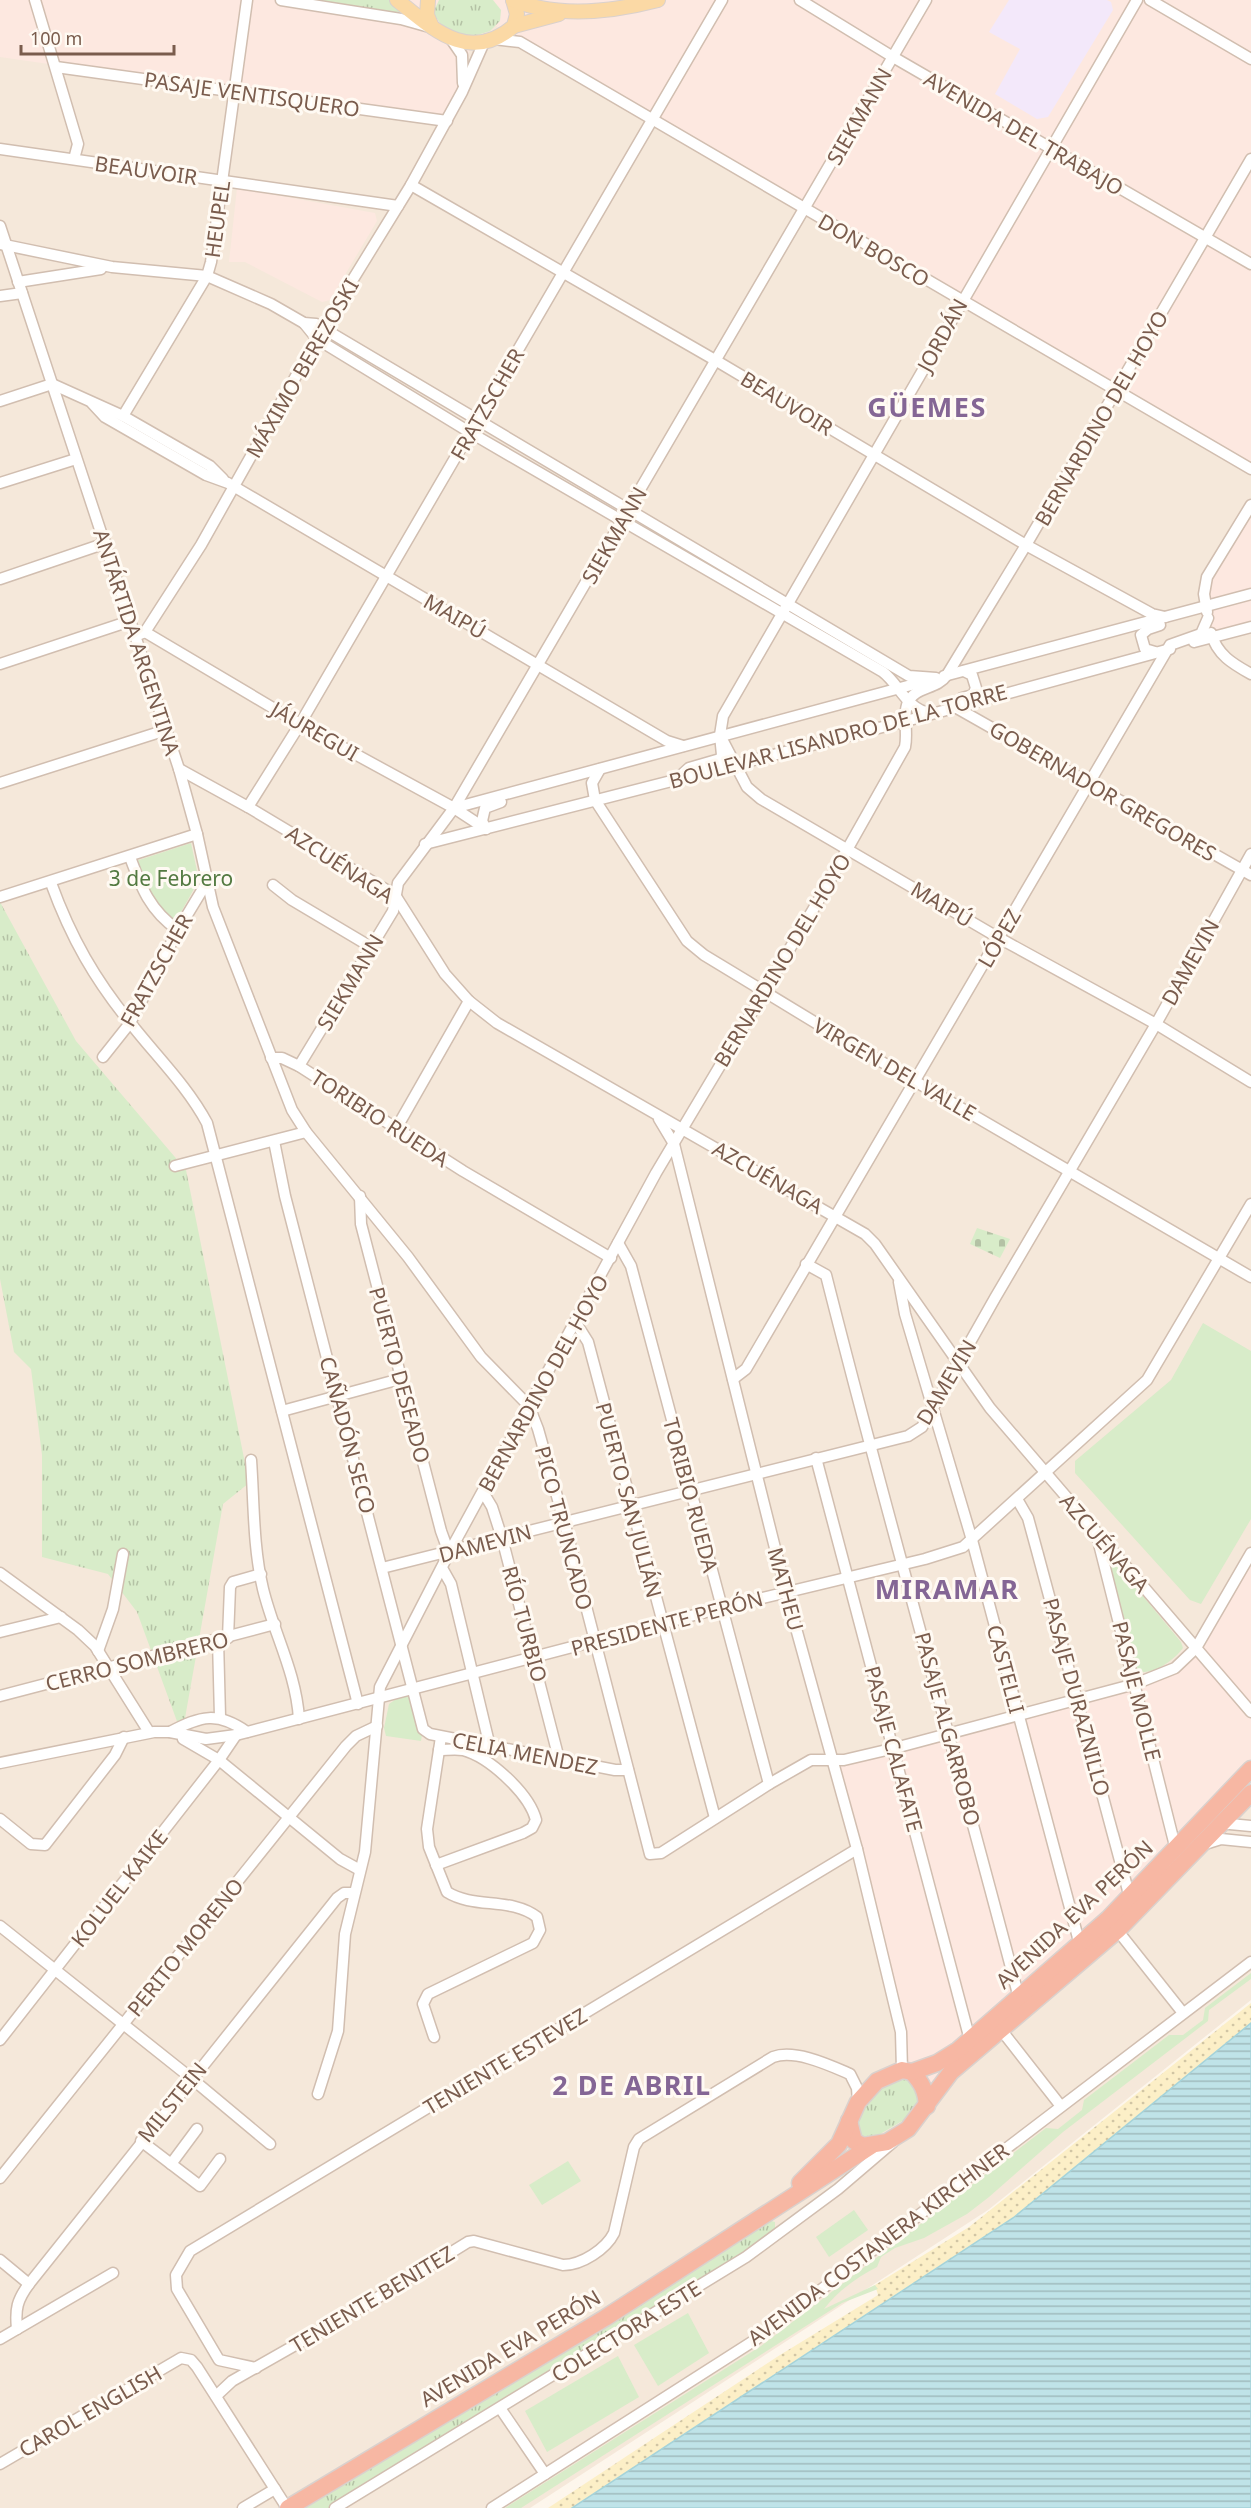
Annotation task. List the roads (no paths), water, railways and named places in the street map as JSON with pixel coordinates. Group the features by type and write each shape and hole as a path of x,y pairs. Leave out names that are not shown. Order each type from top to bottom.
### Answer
{"highway":[{"name":"AVENIDA EVA PERÓN","path":"1113,1925 1130,1898 1244,1788 1251,1769"},
{"name":"AVENIDA EVA PERÓN","path":"287,2508 605,2318 871,2146 903,2133 927,2106 951,2072 1002,2031 1082,1952 1113,1925 1185,1847 1216,1830 1233,1797 1244,1788"},
{"name":"AVENIDA EVA PERÓN","path":"752,2221 805,2180 839,2144 858,2102 878,2081 949,2057 1019,1998 1082,1952"},
{"path":"907,2071 921,2081 926,2093 927,2106"},
{"path":"849,2121 854,2141 871,2146"}],"main road":[{"path":"397,0 434,29 452,39 471,43 488,40 513,27 547,16 582,11 617,10 658,0"},
{"path":"428,0 427,15 434,29"},
{"path":"513,0 537,7 582,11"},
{"path":"513,0 517,14 513,27"}],"street":[{"path":"35,0 78,144 74,159"},
{"name":"HEUPEL","path":"123,416 207,276 236,92 247,0"},
{"path":"281,0 401,19 434,29"},
{"name":"FRATZSCHER","path":"248,807 300,724 385,575 471,433 651,118 722,0"},
{"name":"AVENIDA DEL TRABAJO","path":"800,0 893,57 1251,264"},
{"name":"SIEKMANN","path":"299,1066 393,911 398,883 454,808 537,664 624,521 715,360 926,0"},
{"name":"JORDÁN","path":"678,778 689,768 720,759 723,716 1137,0"},
{"path":"1150,0 1251,59"},
{"path":"513,27 528,47"},
{"name":"MÁXIMO BEREZOSKI","path":"452,39 462,56 462,92"},
{"path":"488,40 512,39 528,47"},
{"name":"MÁXIMO BEREZOSKI","path":"140,634 201,545 231,485 323,328 411,185 488,40"},
{"name":"DON BOSCO","path":"528,47 1251,469"},
{"name":"PASAJE VENTISQUERO","path":"56,67 447,121"},
{"name":"BEAUVOIR","path":"0,149 398,206"},
{"name":"BERNARDINO DEL HOYO","path":"942,677 1026,545 1251,159"},
{"name":"BEAUVOIR","path":"411,185 715,360 1026,545 1152,614 1165,617"},
{"name":"ANTÁRTIDA ARGENTINA","path":"0,226 3,244 20,288 130,621 140,634 197,834 207,882 222,934 283,1092 306,1132"},
{"path":"3,244 112,267 207,276 271,304 304,323 323,328 909,676 942,677 940,684 916,692 908,701"},
{"path":"0,296 20,288 112,267"},
{"path":"304,323 317,339 471,433 883,672 908,701 919,709 931,713 943,703 973,695 975,692 974,679 964,671"},
{"path":"0,401 52,384"},
{"name":"MAIPÚ","path":"52,384 123,416 210,466 231,485"},
{"name":"MAIPÚ","path":"92,404 105,417 206,475 231,485 667,741 683,746"},
{"path":"0,483 76,459"},
{"path":"1155,652 1145,649 1141,635 1143,632 1178,621 1196,609 1207,577 1251,506"},
{"path":"0,579 105,543"},
{"name":"BOULEVAR LISANDRO DE LA TORRE","path":"454,808 1251,594"},
{"path":"1196,609 1203,611 1208,618 1212,638 1224,657 1251,674"},
{"path":"1167,649 1175,643 1201,634 1208,618"},
{"path":"0,664 130,621"},
{"name":"BOULEVAR LISANDRO DE LA TORRE","path":"425,844 906,721 1251,627"},
{"name":"JÁUREGUI","path":"140,634 454,808 486,829"},
{"name":"LÓPEZ","path":"733,1379 746,1369 1167,649"},
{"name":"BERNARDINO DEL HOYO","path":"318,2094 338,2031 345,1935 365,1852 380,1687 449,1553 682,1128 848,848 905,747 908,701"},
{"name":"GOBERNADOR GREGORES","path":"955,706 1246,873"},
{"path":"0,783 166,730"},
{"name":"MAIPÚ","path":"720,735 755,795 999,938 1156,1024 1251,1082"},
{"name":"AZCUÉNAGA","path":"179,769 248,807 395,895 433,958 469,1001 497,1023 834,1215 859,1230 875,1244 990,1408 1251,1712"},
{"path":"595,800 592,783 600,769"},
{"path":"486,829 482,820 486,808 518,798 537,785"},
{"name":"VIRGEN DEL VALLE","path":"595,800 687,941 704,955 763,992 1251,1277"},
{"path":"0,896 51,883 197,834"},
{"name":"DAMEVIN","path":"382,1568 449,1553 564,1521 869,1445 916,1431 934,1409 1069,1170 1246,873 1251,854"},
{"path":"130,857 149,902 162,919 178,930"},
{"name":"FRATZSCHER","path":"103,1057 130,1023 178,930 207,882"},
{"path":"51,883 68,929 78,947 130,1023 197,1104 207,1123 217,1153 247,1282 358,1704"},
{"path":"273,885 292,900 371,947"},
{"path":"396,1129 469,1001"},
{"name":"TORIBIO RUEDA","path":"271,1058 282,1058 299,1066 396,1129 611,1258"},
{"name":"MATHEU","path":"655,1114 667,1128 674,1144 786,1592 857,1849 901,2032 907,2071"},
{"path":"175,1166 217,1153 306,1132"},
{"name":"PICO TRUNCADO","path":"306,1132 408,1257 481,1357 529,1406 538,1429 564,1521 650,1854 661,1852 715,1818"},
{"name":"CAÑADÓN SECO","path":"274,1141 285,1196 423,1729"},
{"name":"PUERTO DESEADO","path":"360,1196 360,1224 441,1531 449,1553"},
{"name":"PRESIDENTE PERÓN","path":"0,1763 149,1732 170,1732 206,1739 236,1735 721,1608 954,1550 972,1540 1147,1380 1251,1204"},
{"name":"TORIBIO RUEDA","path":"618,1243 631,1266 769,1784"},
{"name":"PASAJE ALGARROBO","path":"806,1264 826,1275 869,1445 904,1564 1019,1998"},
{"name":"CASTELLI","path":"898,1275 905,1314 972,1540 1082,1952"},
{"name":"PUERTO SAN JULIÁN","path":"576,1323 588,1342 661,1624 715,1818"},
{"path":"282,1412 400,1379"},
{"name":"PASAJE CALAFATE","path":"816,1458 895,1748 970,2040"},
{"path":"251,1460 261,1574 275,1624 292,1671 299,1719"},
{"name":"RÍO TURBIO","path":"483,1492 492,1507 502,1538 559,1759"},
{"name":"PASAJE DURAZNILLO","path":"1017,1500 1028,1518 1079,1699 1130,1898"},
{"name":"PASAJE MOLLE","path":"1096,1533 1135,1683 1185,1847"},
{"path":"98,1651 113,1609 123,1554"},
{"path":"715,1818 811,1760 833,1761 895,1748 1135,1683 1175,1668 1196,1648 1251,1554"},
{"path":"442,1568 451,1584 490,1747"},
{"path":"0,1573 78,1629 110,1667 149,1732"},
{"path":"220,1717 223,1639 230,1587 233,1582 261,1574"},
{"path":"0,1632 60,1617"},
{"name":"CERRO SOMBRERO","path":"0,1696 275,1624"},
{"path":"170,1732 189,1722 220,1717 229,1719 247,1732"},
{"name":"PERITO MORENO","path":"0,2178 346,1746 356,1736 377,1726"},
{"name":"CELIA MENDEZ","path":"423,1729 441,1737 490,1747 628,1770"},
{"path":"170,1732 219,1760 340,1859 360,1870"},
{"name":"KOLUEL KAIKE","path":"0,2040 219,1760 236,1735"},
{"path":"0,1819 31,1844 45,1845 115,1755 124,1737"},
{"path":"434,2037 424,1999 533,1942 540,1930 537,1917 518,1907 456,1898 447,1892 429,1847 427,1829 441,1737"},
{"path":"436,1865 523,1833 532,1828 536,1820 526,1798 503,1774 464,1750 439,1750"},
{"path":"1216,1830 1251,1827"},
{"path":"1216,1830 1251,1842"},
{"name":"TENIENTE ESTEVEZ","path":"219,2360 177,2289 176,2275 189,2251 857,1849"},
{"name":"MILSTEIN","path":"17,2329 17,2300 29,2284 191,2078 337,1898 344,1893 354,1893"},
{"path":"1113,1925 1183,2013"},
{"path":"0,1926 270,2144"},
{"name":"AVENIDA COSTANERA KIRCHNER","path":"492,2508 755,2340 1060,2105 1251,1962"},
{"path":"1002,2031 1060,2105"},
{"name":"TENIENTE BENITEZ","path":"256,2368 468,2242 474,2241 563,2265 573,2265 607,2245 611,2240 634,2147 639,2139 773,2057 784,2054 850,2074 857,2088 858,2102"},
{"path":"171,2164 197,2129"},
{"name":"COLECTORA ESTE","path":"335,2508 769,2242 838,2189 903,2133"},
{"path":"141,2141 200,2186 220,2159"},
{"path":"0,2260 29,2284"},
{"path":"0,2338 114,2273"},
{"name":"CAROL ENGLISH","path":"0,2463 182,2358 191,2360 216,2396"},
{"path":"219,2360 256,2368"},
{"path":"219,2360 228,2372 228,2383"},
{"path":"256,2368 228,2383 216,2396 287,2508"},
{"path":"500,2408 545,2474"},
{"path":"243,2508 274,2489"}],"water":[{"path":"1251,2023 1251,2508 572,2508 1013,2218"}],"district":[{"name":"GÜEMES","path":"927,406"},
{"name":"MIRAMAR","path":"947,1588"},
{"name":"2 DE ABRIL","path":"632,2084"}],"park label":[{"name":"3 de Febrero","path":"171,878"}]}
